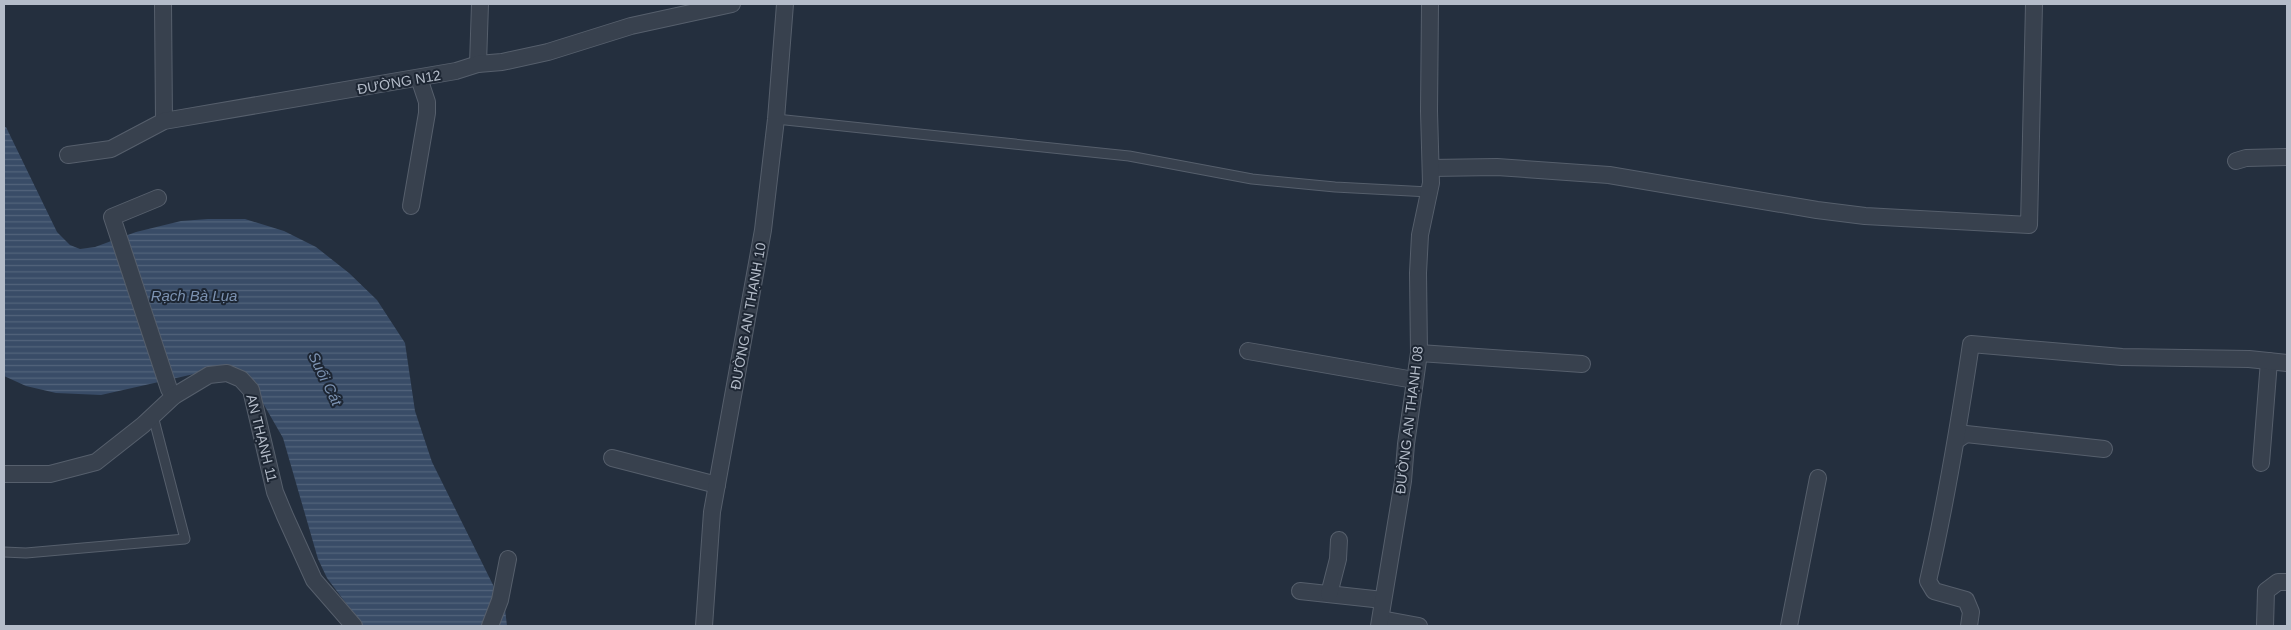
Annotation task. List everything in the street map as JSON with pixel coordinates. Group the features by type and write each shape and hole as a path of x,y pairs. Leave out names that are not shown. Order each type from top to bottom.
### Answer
{"street":[{"path":"163,4 164,121"},
{"path":"478,64 480,4"},
{"name":"ĐƯỜNG N12","path":"68,155 111,149 164,121 423,90 456,72 478,64 502,62 548,52 617,30 732,4"},
{"name":"ĐƯỜNG AN THẠNH 10","path":"704,626 708,596 712,512 763,230 776,118 785,4"},
{"name":"ĐƯỜNG AN THẠNH 08","path":"1380,623 1403,481 1414,380 1419,353 1418,273 1420,235 1429,192 1431,168 1429,111 1430,4"},
{"path":"1431,168 1497,167 1609,175 1817,210 1865,216 2029,225 2034,4"},
{"path":"411,206 424,137 423,90"},
{"path":"2236,161 2246,158 2287,157"},
{"path":"158,198 112,217 171,392"},
{"path":"1969,626 1971,612 1966,600 1934,591 1928,581 1942,523 1957,440 1971,344 2122,357 2287,363"},
{"path":"1248,351 1414,380"},
{"path":"1419,353 1582,364"},
{"path":"2261,463 2269,361"},
{"name":"AN THẠNH 11","path":"4,474 50,474 96,462 153,416 171,392 210,375 227,373 240,379 251,390 275,492 314,580 354,626"},
{"path":"1957,440 1966,434 2104,449"},
{"path":"612,458 717,485"},
{"path":"1789,626 1818,478"},
{"path":"1329,594 1338,559 1339,540"},
{"path":"490,626 500,600 508,559"},
{"path":"2265,626 2266,591 2278,582 2287,582"},
{"path":"1300,591 1384,600"},
{"path":"1380,623 1419,626"}],"lane":[{"path":"776,118 1129,156 1252,179 1335,187 1429,192"},
{"path":"4,552 26,553 185,539 153,416"}],"water":[{"name":"Rạch Bà Lụa","path":"4,127 6,127 57,232 70,245 80,249 95,247 136,232 181,221 245,219 284,231 316,247 349,273 377,300 405,343 415,411 432,462 505,609 507,626 363,626 327,578 318,559 283,438 256,391 203,372 101,395 56,393 26,386 4,376"}],"water label":[{"name":"Suối Cát","path":"325,379"}]}
